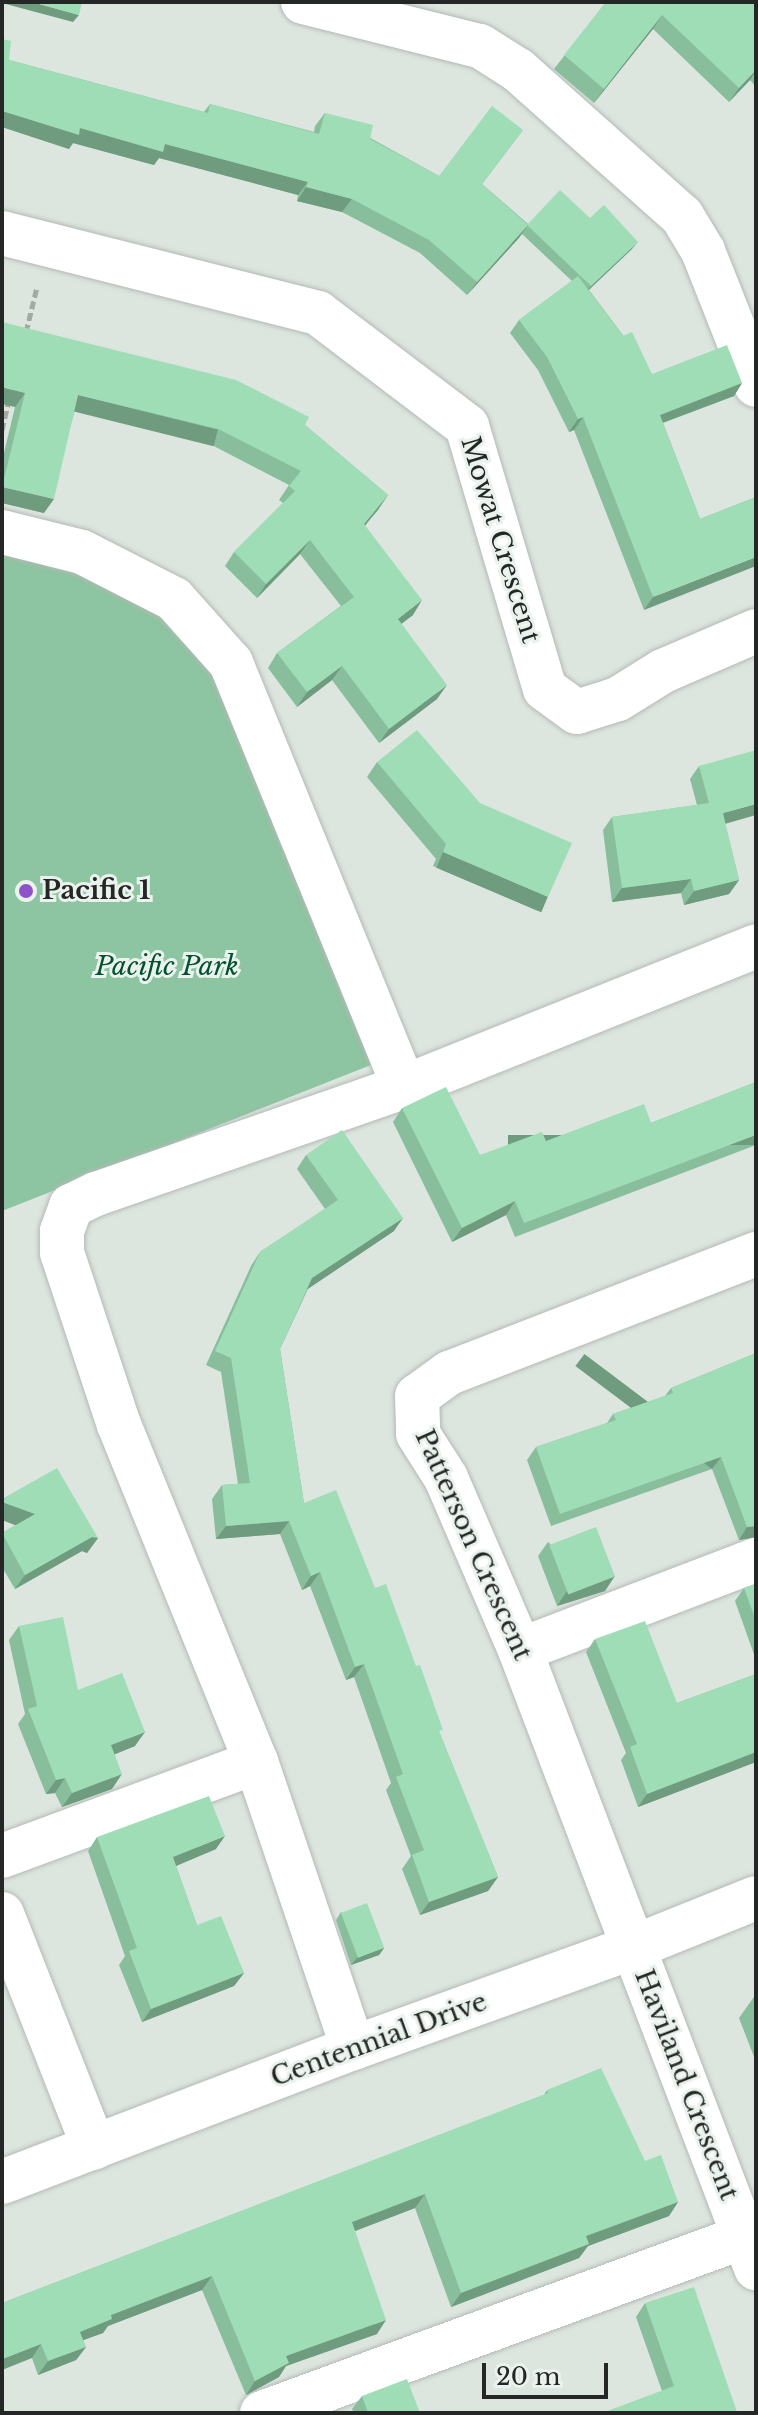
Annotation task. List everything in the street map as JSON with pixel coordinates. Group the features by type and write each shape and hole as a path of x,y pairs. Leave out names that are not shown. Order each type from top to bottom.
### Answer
{"street":[{"path":"303,2 480,46 518,70 682,216 703,251 756,385"},
{"name":"Mowat Crescent","path":"2,233 318,313 467,426 545,689 577,712 618,699 663,671 756,631"},
{"path":"2,532 82,552 174,599 231,663 404,1087"},
{"path":"353,2048 256,1762 119,1425 62,1253 62,1231 71,1206 96,1194 404,1087 756,946"},
{"name":"Patterson Crescent","path":"634,1947 520,1650 446,1478 418,1434 417,1396 449,1373 756,1254"},
{"path":"520,1650 756,1560"},
{"path":"2,1856 256,1762"},
{"name":"Centennial Drive","path":"2,2182 353,2048 634,1947 756,1898"},
{"path":"2,1914 94,2148"},
{"name":"Haviland Crescent","path":"634,1947 750,2252"},
{"path":"262,2413 750,2252"}],"path":[{"path":"24,340 39,280"},
{"path":"2,430 13,385"}],"green space":[{"name":"Pacific Park","path":"2,537 208,639 381,1061 2,1211"}],"building":[{"path":"32,2 82,2 79,15"},
{"path":"606,2 756,2 756,70 739,88 662,15 604,89 564,55"},
{"path":"2,39 11,41 9,60 208,113 210,104 319,134 325,113 373,125 370,139 439,176 492,106 523,130 482,184 528,225 477,282 429,240 352,199 306,187 308,182 165,144 163,152 80,128 79,135 2,111"},
{"path":"560,190 590,218 604,205 638,242 591,286 527,225"},
{"path":"578,276 623,336 632,332 652,374 727,345 742,383 660,415 700,519 756,497 756,557 653,597 583,417 578,419 547,357 519,320"},
{"path":"2,322 236,380 309,417 305,425 388,495 364,524 422,600 398,619 447,685 389,729 342,666 307,692 277,653 354,597 310,540 266,584 234,552 295,491 289,486 301,471 218,429 78,395 54,499 2,487 25,393 2,387"},
{"path":"417,730 480,803 572,843 548,897 443,852 446,844 377,762"},
{"path":"756,750 756,804 723,813 739,880 694,891 691,879 622,888 612,817 709,803 699,766"},
{"path":"756,1082 756,1135 524,1223 515,1201 462,1228 402,1108 446,1087 480,1155 542,1132 546,1141 644,1104 651,1123"},
{"path":"342,1130 403,1218 312,1278 280,1349 304,1503 336,1490 375,1588 386,1584 416,1666 420,1665 443,1730 439,1731 498,1877 429,1902 412,1855 424,1850 396,1777 403,1774 364,1664 355,1667 320,1572 311,1576 289,1521 226,1526 222,1485 250,1483 231,1358 215,1351 260,1252 338,1200 306,1155"},
{"path":"756,1353 756,1526 747,1527 721,1457 560,1514 536,1447 616,1420 613,1414 673,1393 671,1388"},
{"path":"57,1468 98,1538 92,1537 25,1575 2,1533 35,1514 2,1502 2,1499"},
{"path":"596,1527 615,1576 568,1594 549,1545"},
{"path":"756,1584 756,1621 744,1588"},
{"path":"63,1617 78,1690 122,1673 145,1732 111,1745 122,1774 72,1793 65,1778 56,1780 28,1709 37,1706 19,1626"},
{"path":"645,1621 677,1703 756,1674 756,1752 647,1794 630,1747 637,1744 595,1639"},
{"path":"209,1796 225,1836 173,1857 197,1925 221,1916 244,1973 151,2009 129,1951 137,1948 97,1837"},
{"path":"367,1903 384,1948 358,1958 341,1913"},
{"path":"601,2068 645,2161 661,2155 678,2202 586,2236 589,2244 461,2293 425,2194 352,2222 386,2320 286,2356 289,2363 255,2381 212,2276 111,2315 112,2319 80,2332 86,2347 48,2361 41,2344 2,2359 2,2303 548,2093 547,2090"},
{"path":"694,2287 737,2412 602,2413 674,2386 645,2303"},
{"path":"407,2379 420,2413 368,2413 362,2396"}],"place":[{"name":"Pacific 1","path":"26,891"}]}
